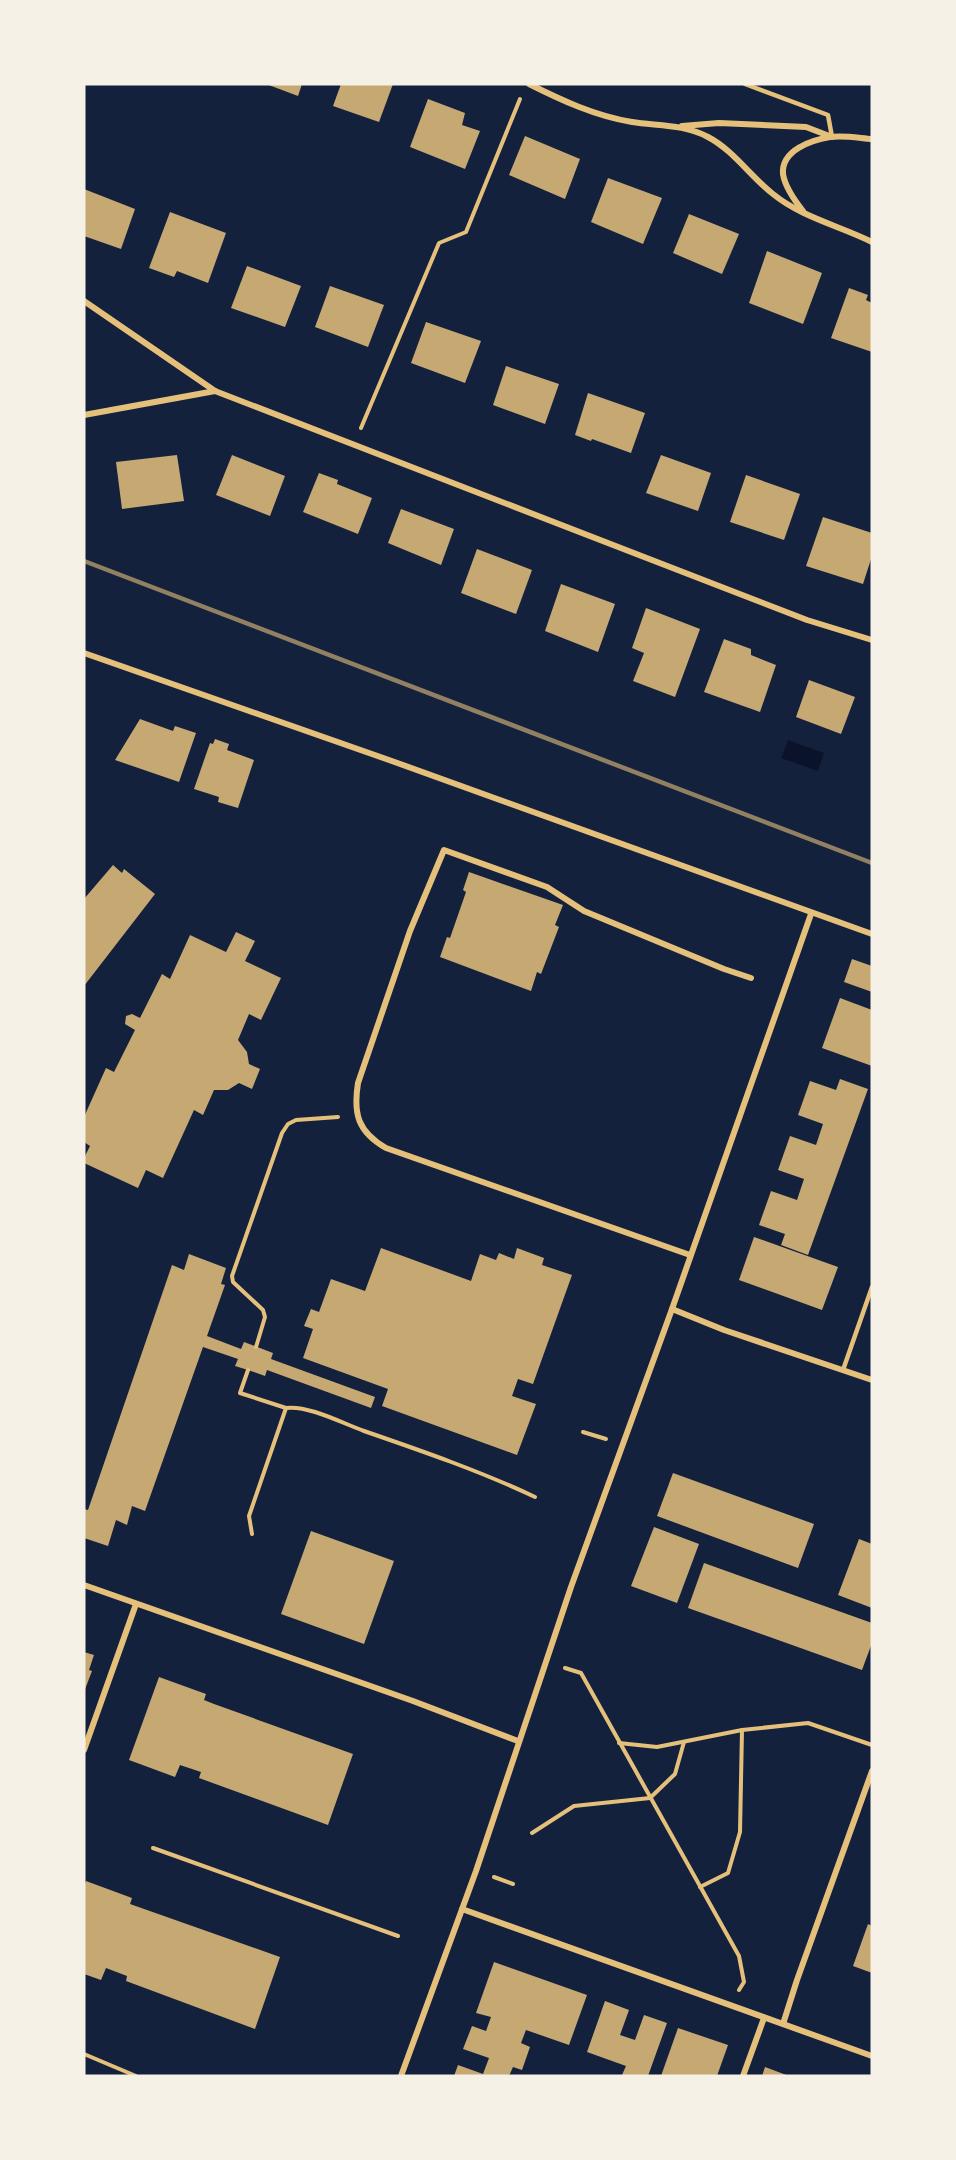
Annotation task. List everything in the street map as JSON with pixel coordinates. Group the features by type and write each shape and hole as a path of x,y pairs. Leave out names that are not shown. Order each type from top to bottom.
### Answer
{"street":[{"path":"529,84 567,103 612,117 675,127 708,137 774,195 804,212 872,242"},
{"path":"675,127 719,123 806,127 832,137"},
{"path":"804,212 793,198 783,174 786,162 794,152 807,142 832,137 872,139"},
{"path":"84,301 215,391 807,620 872,640"},
{"path":"84,415 215,391"},
{"path":"84,653 872,934"},
{"path":"690,1256 386,1148 372,1140 363,1130 357,1116 355,1101 358,1083 410,931 444,850 547,887 584,911 723,969 751,978"},
{"path":"401,2076 462,1909 572,1587 811,914"},
{"path":"672,1309 724,1330 872,1380"},
{"path":"84,1586 413,1701 518,1741"},
{"path":"84,1750 136,1604"},
{"path":"783,2024 872,1771"},
{"path":"462,1909 872,2056"},
{"path":"743,2076 764,2018"}],"lane":[{"path":"745,84 828,115 832,137"},
{"path":"843,1370 872,1287"}],"path":[{"path":"354,445 439,243 466,232 522,94"},
{"path":"256,1347 265,1317 264,1310 233,1282 232,1276 282,1133 288,1124 296,1120 357,1116"},
{"path":"248,1370 240,1393 286,1408 297,1407 338,1421 489,1475 535,1497"},
{"path":"252,1534 249,1516 286,1408"},
{"path":"547,1662 581,1673 740,1956 744,1982 730,2005"},
{"path":"619,1743 657,1747 742,1730 808,1724 872,1744"},
{"path":"700,1887 728,1873 740,1832 742,1730"},
{"path":"532,1833 574,1806 650,1798 675,1774 684,1742"},
{"path":"153,1848 398,1936"},
{"path":"84,2055 136,2076"}],"water":[{"path":"788,740 824,753 818,771 781,758"}],"building":[{"path":"266,84 302,84 298,96"},
{"path":"341,84 393,84 379,122 333,106"},
{"path":"428,99 465,113 462,125 480,131 465,169 410,147"},
{"path":"525,136 580,159 565,199 509,175"},
{"path":"608,178 662,198 643,244 591,222"},
{"path":"84,189 135,209 121,249 84,236"},
{"path":"170,212 226,233 208,283 177,271 174,277 149,268"},
{"path":"689,214 739,234 722,274 673,253"},
{"path":"767,251 822,273 803,324 749,303"},
{"path":"247,266 301,286 285,327 231,308"},
{"path":"330,286 384,305 368,347 315,327"},
{"path":"849,288 868,295 866,300 872,303 872,352 831,338"},
{"path":"426,322 481,341 465,383 411,363"},
{"path":"506,366 559,384 545,424 493,405"},
{"path":"588,393 645,413 631,453 575,435"},
{"path":"177,455 184,501 122,509 116,462"},
{"path":"232,455 285,476 270,516 216,495"},
{"path":"661,455 711,473 698,511 646,493"},
{"path":"319,473 338,480 337,484 372,498 358,534 303,512"},
{"path":"746,475 800,494 784,540 730,522"},
{"path":"401,509 454,529 441,565 388,543"},
{"path":"823,517 872,533 872,556 863,584 806,566"},
{"path":"477,549 532,570 516,614 461,593"},
{"path":"561,584 615,604 598,652 545,631"},
{"path":"646,608 700,629 675,697 633,681 644,653 632,648"},
{"path":"724,639 751,649 751,655 776,665 760,712 704,692"},
{"path":"809,680 855,697 841,734 796,717"},
{"path":"140,719 173,731 175,726 196,733 179,782 115,760"},
{"path":"215,739 229,744 227,750 254,760 238,808 218,802 219,797 194,789 210,743 213,744"},
{"path":"113,865 122,873 124,869 155,894 84,986 84,899"},
{"path":"469,872 563,905 555,925 559,927 541,974 537,972 531,991 440,957 447,937 450,938 466,892 463,890"},
{"path":"236,932 255,941 245,961 281,978 261,1020 249,1014 238,1040 247,1052 249,1064 260,1069 252,1089 239,1083 228,1090 214,1090 203,1115 194,1110 163,1178 146,1170 138,1188 84,1163 90,1146 84,1142 84,1117 106,1068 114,1072 135,1030 125,1024 126,1016 132,1014 140,1018 162,974 170,979 190,935 226,952"},
{"path":"852,959 872,966 872,992 844,982"},
{"path":"840,998 872,1010 872,1066 822,1048"},
{"path":"840,1079 868,1089 808,1255 781,1245 785,1234 759,1225 771,1191 797,1200 804,1179 778,1170 790,1136 816,1145 823,1124 798,1115 810,1081 836,1090"},
{"path":"754,1237 838,1267 822,1310 739,1280"},
{"path":"381,1248 471,1281 480,1254 496,1260 499,1253 514,1259 517,1248 544,1258 542,1265 572,1275 533,1384 518,1379 512,1396 536,1404 517,1455 382,1406 388,1389 303,1358 313,1329 304,1326 311,1309 319,1312 331,1279 365,1291"},
{"path":"189,1254 226,1268 221,1284 225,1285 207,1336 241,1349 244,1342 273,1353 271,1359 375,1397 371,1408 267,1370 265,1376 235,1366 238,1359 203,1347 145,1511 132,1506 127,1525 116,1520 108,1546 84,1538 84,1509 88,1510 172,1265 184,1270"},
{"path":"673,1473 814,1524 798,1568 657,1516"},
{"path":"654,1527 699,1544 677,1603 631,1586"},
{"path":"311,1531 394,1561 364,1644 281,1614"},
{"path":"859,1539 872,1544 872,1608 838,1595"},
{"path":"704,1563 872,1623 872,1643 862,1670 688,1608"},
{"path":"84,1652 94,1655 89,1670 92,1671 84,1692"},
{"path":"159,1677 206,1694 204,1700 214,1704 353,1754 328,1825 199,1778 201,1772 180,1765 175,1777 129,1760"},
{"path":"86,1881 132,1898 130,1904 280,1957 255,2029 126,1981 127,1976 106,1968 101,1980 84,1974 84,1886"},
{"path":"868,1924 872,1926 872,1973 853,1966"},
{"path":"494,1962 587,1995 569,2045 526,2030 521,2043 530,2047 522,2070 513,2067 509,2076 454,2076 458,2065 483,2074 489,2058 463,2049 472,2026 486,2031 491,2017 476,2013"},
{"path":"605,2001 629,2010 620,2035 635,2040 644,2015 667,2023 648,2076 622,2075 626,2066 587,2052"},
{"path":"678,2028 728,2045 717,2076 661,2076"},
{"path":"765,2067 789,2076 762,2076"}],"railway":[{"path":"84,561 872,863"}]}
